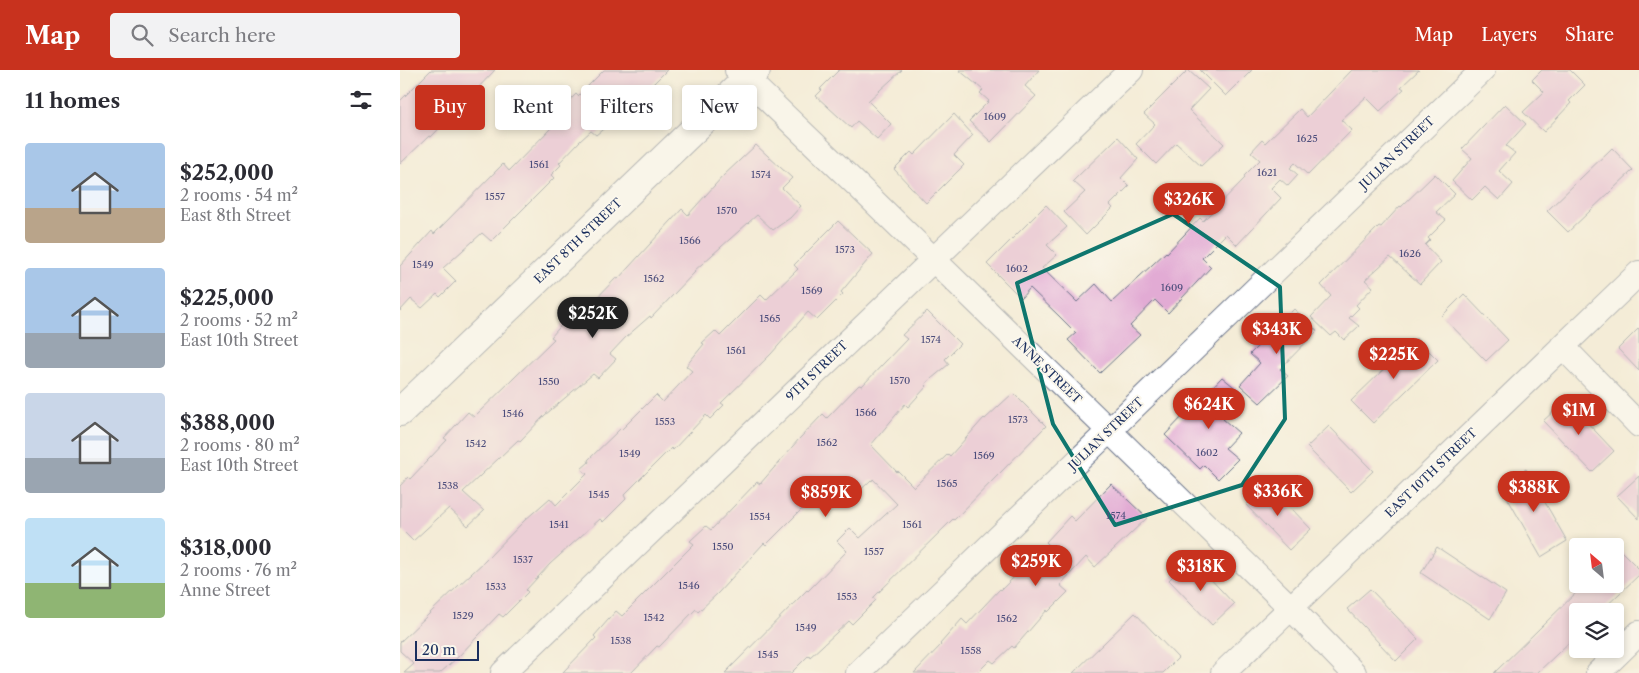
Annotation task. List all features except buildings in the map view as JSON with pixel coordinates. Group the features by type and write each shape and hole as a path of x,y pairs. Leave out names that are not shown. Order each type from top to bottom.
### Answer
{"street":[{"name":"9TH STREET","path":"503,673 1131,70"},
{"name":"JULIAN STREET","path":"858,673 1483,70"},
{"name":"ANNE STREET","path":"746,73 933,260 1291,608 1354,673"},
{"name":"EAST 8TH STREET","path":"400,412 746,73"},
{"name":"EAST 10TH STREET","path":"1223,673 1639,273"},
{"path":"1562,346 1639,425"},
{"path":"1598,673 1639,633"}],"highlighted area":[{"path":"1173,214 1280,287 1285,419 1242,485 1115,525 1053,424 1017,283"}]}
